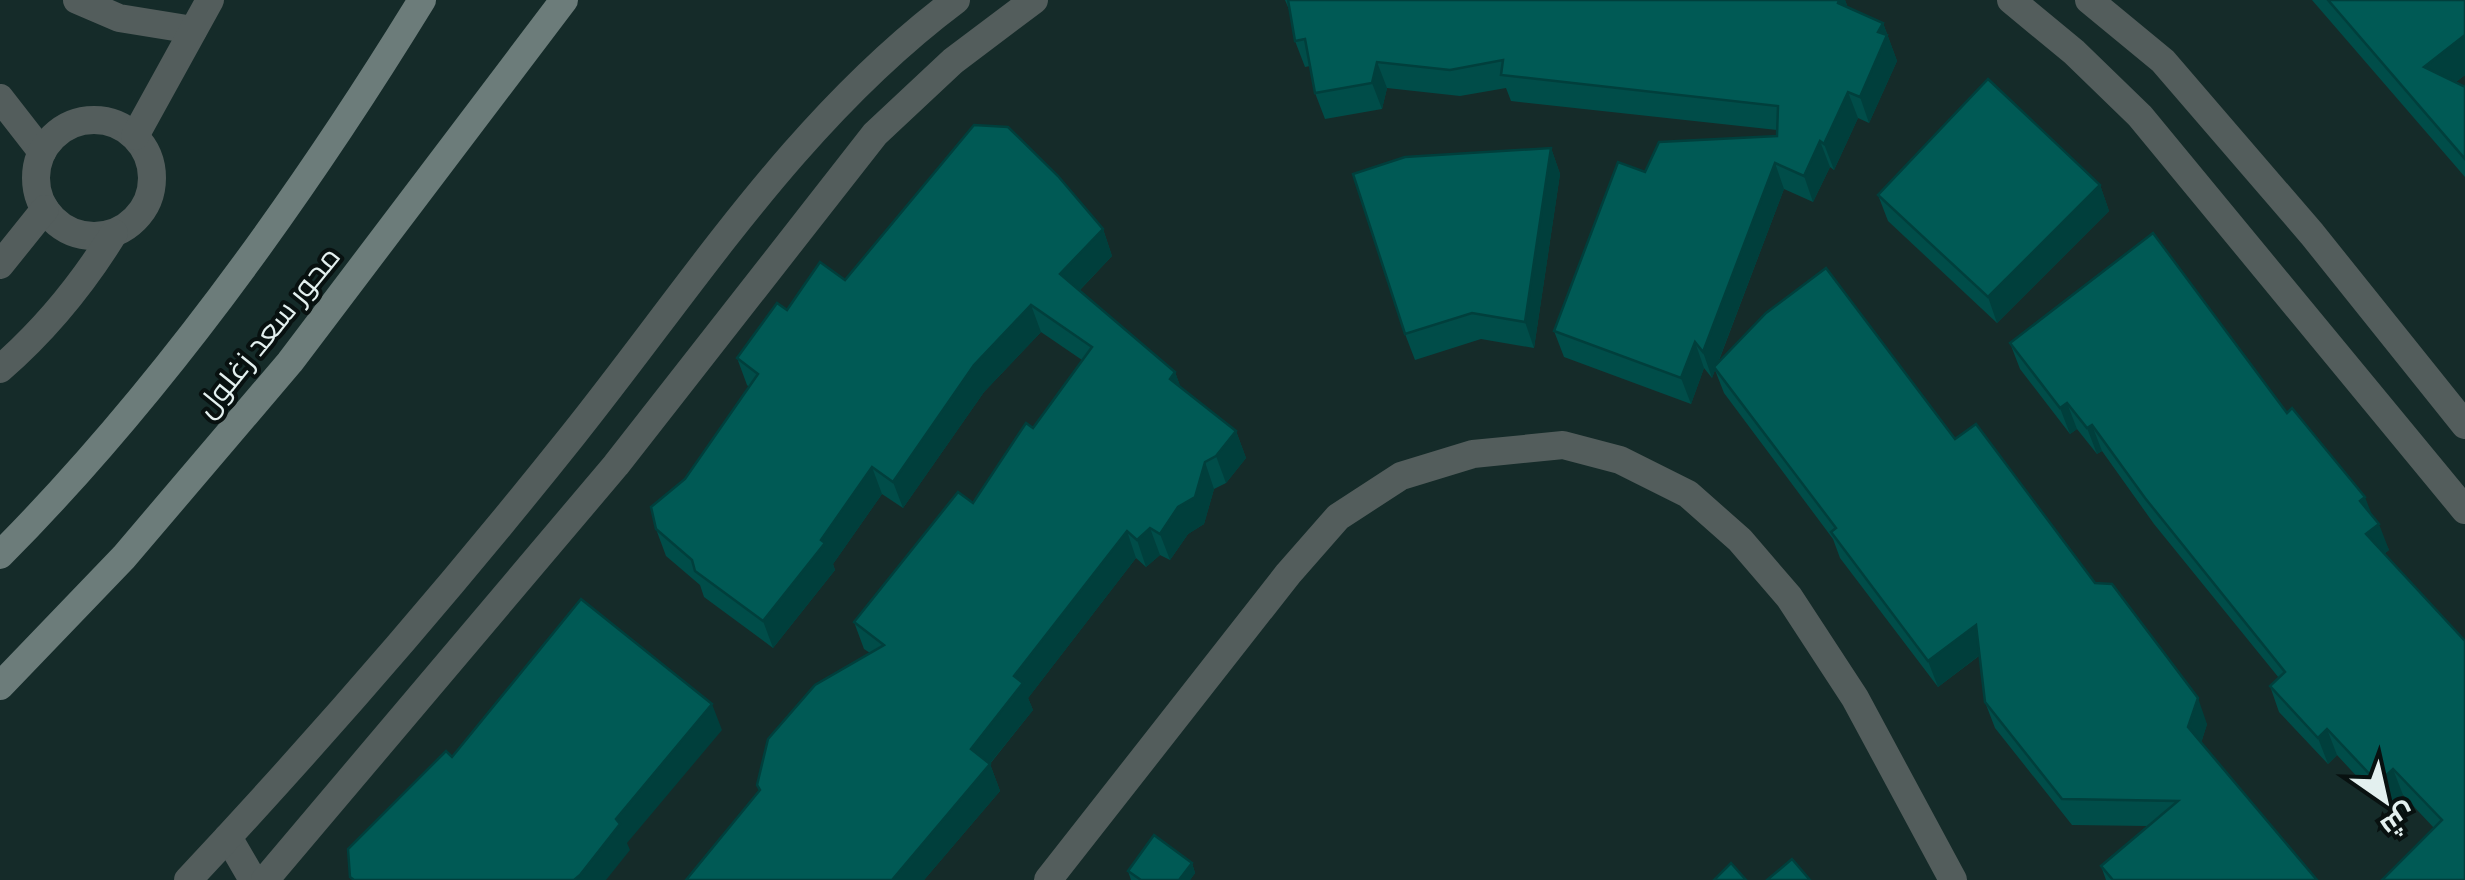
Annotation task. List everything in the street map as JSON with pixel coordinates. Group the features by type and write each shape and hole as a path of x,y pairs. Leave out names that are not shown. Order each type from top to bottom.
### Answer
{"main road":[{"name":"محور سعد زغلول","path":"0,554 33,522 140,398 268,232 422,0"},
{"name":"محور سعد زغلول","path":"0,686 124,557 290,362 564,0"}],"street":[{"path":"77,0 119,18 193,30"},
{"path":"135,136 210,0"},
{"path":"188,880 398,645 574,434 778,167 845,95 917,29 956,0"},
{"path":"265,880 616,465 876,134 953,61 1034,0"},
{"path":"2011,0 2074,52 2140,116 2465,510"},
{"path":"2089,0 2163,60 2312,234 2465,425"},
{"path":"0,98 42,152"},
{"path":"84,121 120,126 135,136 152,171 151,191 144,209 131,224 94,237 75,234 44,210 37,192 36,171 52,138 84,121"},
{"path":"0,266 44,210"},
{"path":"0,369 61,309 114,233"},
{"path":"1048,880 1288,574 1338,518 1401,476 1473,454 1563,445 1620,460 1688,494 1740,540 1788,597 1855,698 1953,880"},
{"path":"228,837 252,880"}],"building":[{"path":"1288,0 1839,0 1838,3 1883,23 1878,32 1887,35 1860,97 1848,92 1804,176 1775,163 1703,352 1695,342 1681,378 1554,331 1618,162 1645,172 1659,142 1777,136 1778,106 1501,75 1503,60 1450,70 1377,62 1372,83 1315,93 1305,39 1295,41"},
{"path":"2328,0 2465,0 2465,35 2424,67 2465,87 2465,159"},
{"path":"1988,79 2100,185 1988,297 1878,195"},
{"path":"974,125 1008,127 1058,176 1103,229 1060,274 1175,372 1170,379 1236,431 1216,456 1205,462 1195,497 1178,507 1160,534 1150,528 1137,540 1127,531 1014,676 1023,683 971,749 990,764 892,880 686,880 760,790 757,785 768,739 815,685 884,645 854,622 958,492 973,503 1026,423 1033,428 1092,347 1031,305 974,365 893,482 872,467 821,540 825,543 763,621 695,571 692,560 656,529 651,507 685,479 758,374 737,358 777,303 787,310 820,262 845,280"},
{"path":"1551,148 1525,322 1472,313 1405,334 1353,174 1405,157"},
{"path":"2153,233 2287,413 2292,408 2365,497 2360,501 2379,524 2366,534 2465,641 2465,880 2382,880 2442,820 2393,769 2378,783 2327,729 2318,738 2270,686 2285,672 2145,498 2092,425 2087,428 2067,403 2060,408 2010,343"},
{"path":"1826,268 1955,439 1976,424 2095,583 2112,584 2198,698 2188,727 2317,880 2113,880 2101,866 2178,801 2062,799 1985,702 1976,625 1928,661 1831,532 1836,528 1714,367 1766,313"},
{"path":"581,599 712,704 616,819 620,824 580,875 574,880 350,877 348,849 446,751 452,757"},
{"path":"1154,835 1192,863 1179,880 1141,880 1128,871"},
{"path":"1792,859 1810,880 1767,880"},
{"path":"1731,863 1746,880 1714,880"}]}
